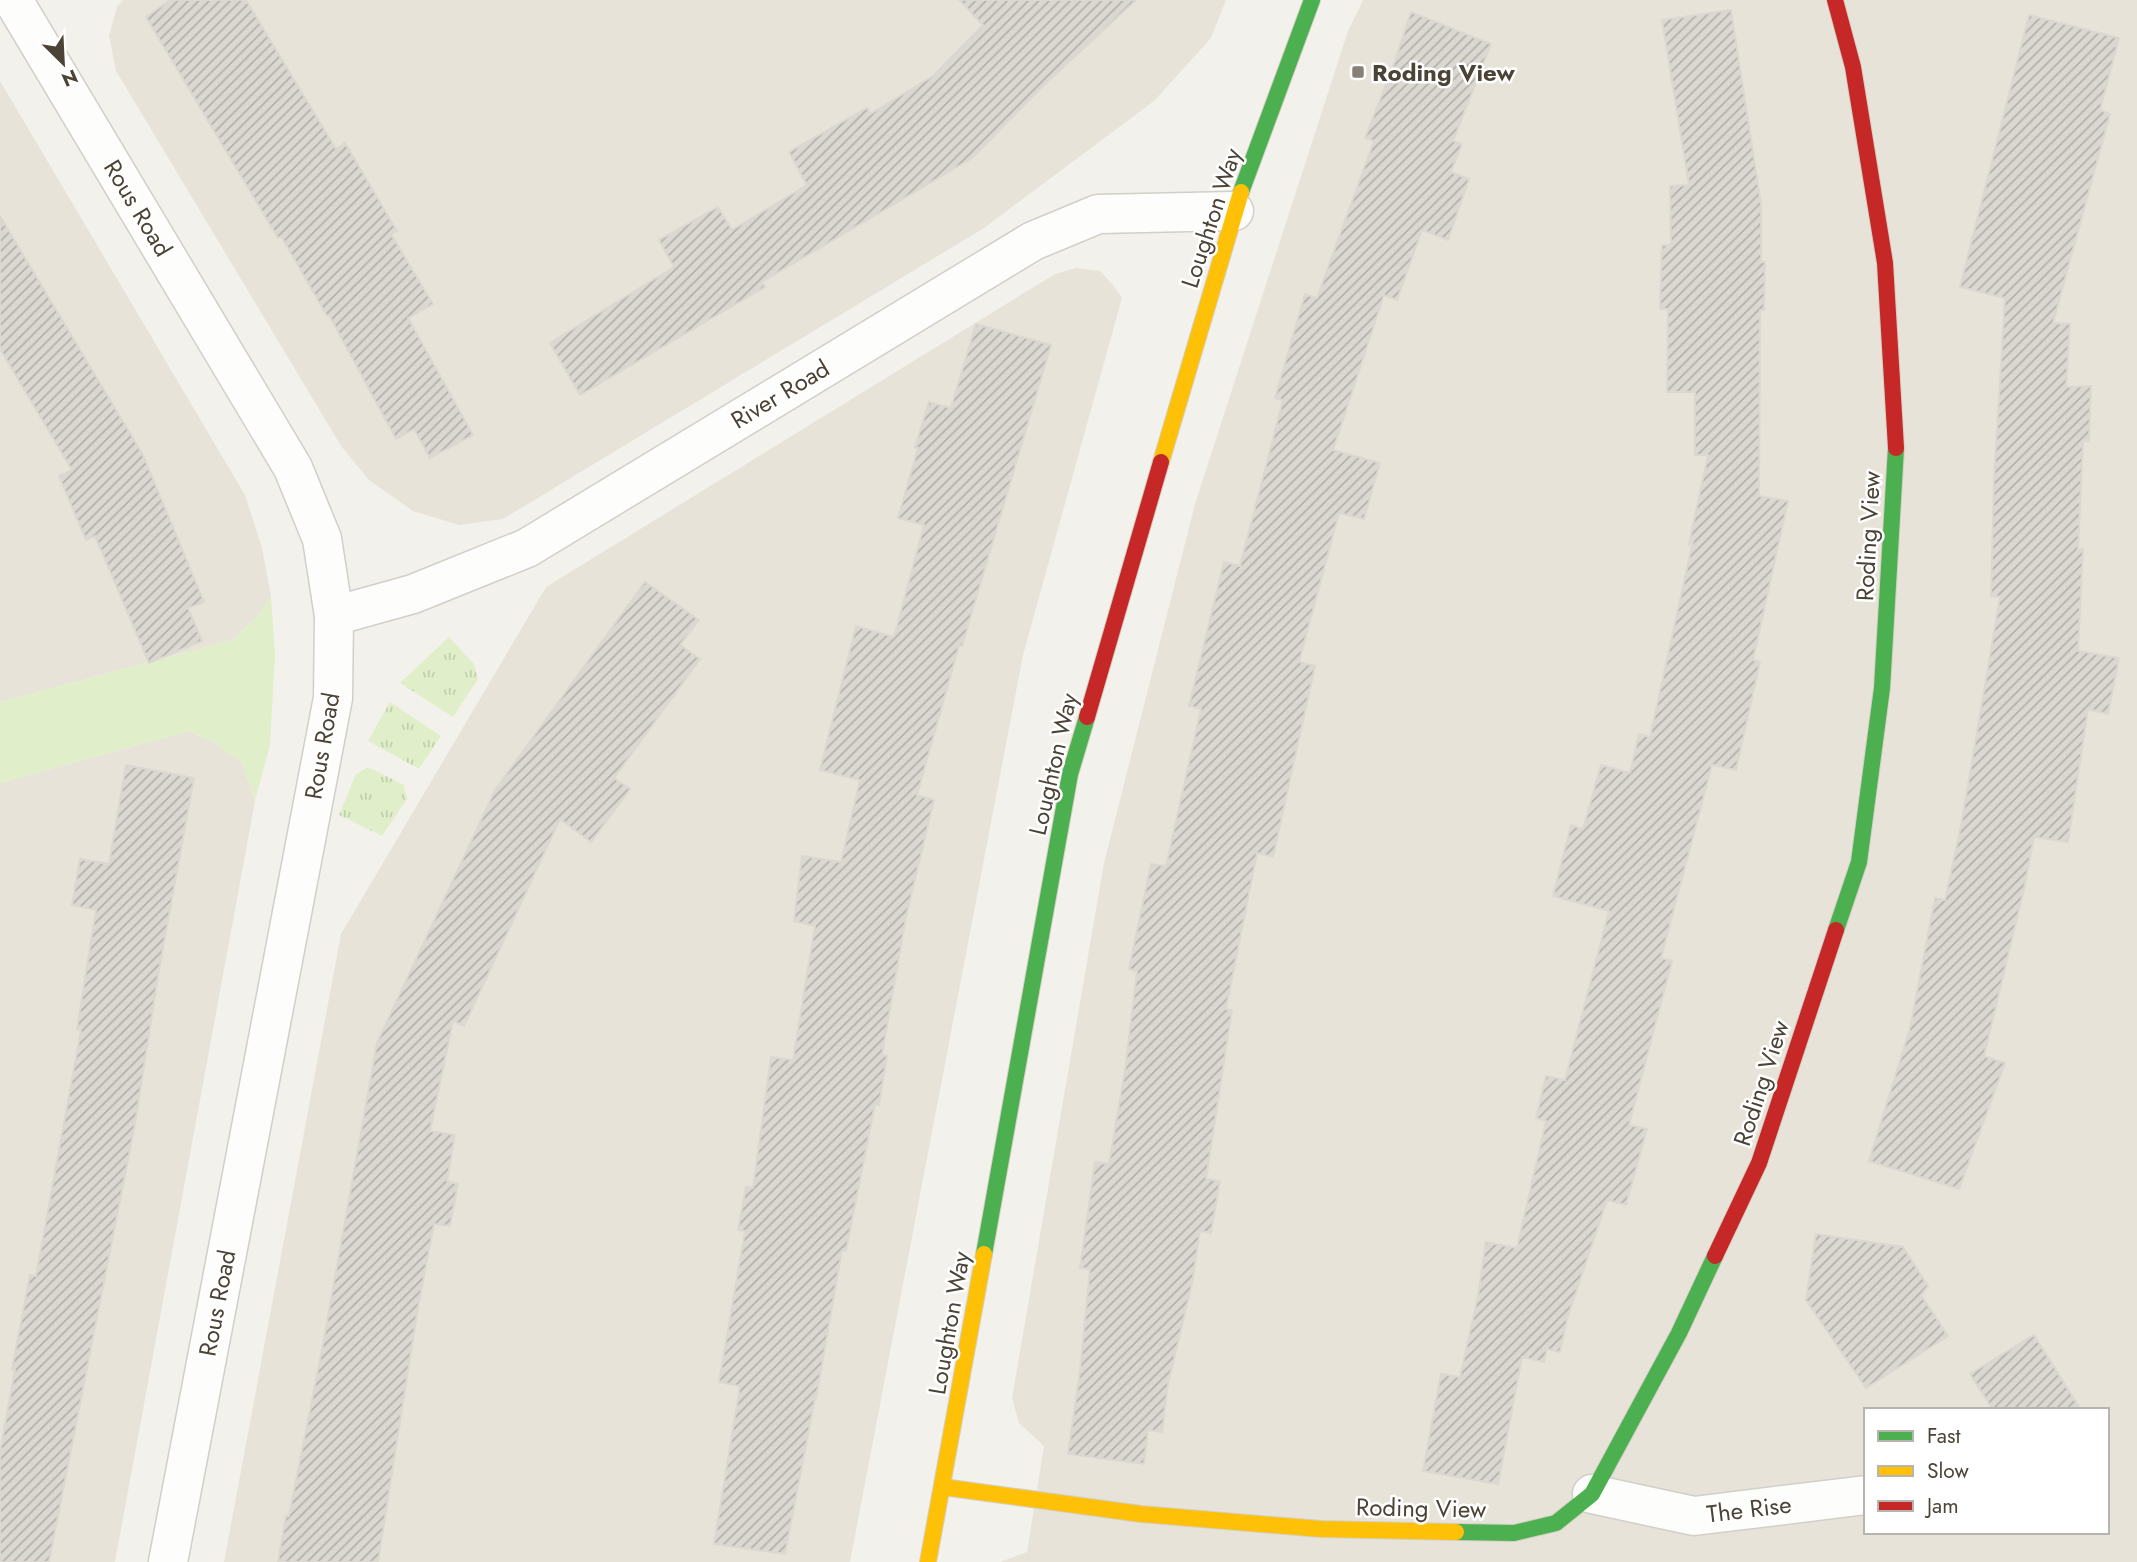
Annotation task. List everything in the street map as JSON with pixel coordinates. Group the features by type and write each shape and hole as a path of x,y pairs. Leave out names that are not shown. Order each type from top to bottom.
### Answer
{"street":[{"name":"Loughton Way","path":"928,1562 1070,774 1234,211 1312,0"},
{"name":"Roding View","path":"943,1487 1141,1514 1321,1529 1514,1533 1556,1522 1592,1494 1679,1334 1759,1163 1859,862 1882,688 1896,444 1885,264 1853,67 1835,0"},
{"name":"Rous Road","path":"24,4 293,468 322,539 334,616 332,698 168,1562"},
{"name":"River Road","path":"334,616 413,594 527,548 1033,241 1098,214 1234,211"},
{"name":"The Rise","path":"1592,1494 1694,1516 1864,1495"}],"shaded area":[{"path":"123,0 1226,0 1211,38 1154,101 984,228 503,519 459,525 413,511 369,480 341,446 116,71 109,36 117,7"},
{"path":"1363,0 2137,0 2137,1562 1000,1562 1027,1552 1044,1446 1019,1423 1012,1398 1104,863 1195,504 1348,31"},
{"path":"0,81 245,495 262,548 271,596 256,618 232,640 0,702"},
{"path":"1076,268 1100,271 1122,298 1023,655 850,1562 224,1562 341,934 546,587 1055,274"},
{"path":"189,731 214,742 242,763 255,801 115,1562 0,1562 0,783"}],"green space":[{"path":"271,596 275,655 270,745 255,801 242,763 214,742 189,731 0,783 0,702 232,640 256,618"},
{"path":"449,637 474,664 478,679 453,717 400,683"},
{"path":"390,702 441,736 419,769 368,741"},
{"path":"368,767 404,785 407,799 382,836 339,815 356,774"}],"building":[{"path":"170,0 246,0 336,149 345,143 397,231 391,234 433,304 408,318 473,435 430,458 414,429 396,439 329,315 327,316 281,236 278,238 146,17"},
{"path":"959,0 1136,0 1044,85 972,158 762,282 765,287 580,395 550,343 674,267 659,240 718,207 732,230 807,185 789,152 867,108 870,114 933,76 983,25"},
{"path":"1731,10 1761,204 1761,262 1765,262 1764,310 1760,310 1759,496 1788,501 1753,660 1760,662 1736,770 1712,765 1661,958 1672,961 1629,1125 1647,1129 1626,1205 1607,1200 1568,1316 1560,1352 1547,1349 1544,1362 1522,1357 1498,1484 1423,1471 1441,1374 1460,1377 1478,1296 1486,1242 1517,1248 1546,1121 1536,1118 1546,1076 1565,1080 1609,911 1553,896 1571,825 1583,829 1601,765 1630,773 1639,734 1650,737 1693,541 1689,544 1708,455 1695,455 1695,392 1667,392 1668,309 1660,309 1662,245 1671,245 1670,186 1689,185 1662,20"},
{"path":"1411,12 1491,44 1453,141 1462,144 1451,172 1469,179 1448,240 1422,230 1397,300 1384,295 1333,450 1380,463 1364,519 1339,513 1299,662 1315,666 1273,857 1257,853 1226,1009 1232,1010 1206,1179 1220,1181 1211,1233 1200,1231 1192,1284 1168,1384 1162,1432 1148,1430 1144,1464 1068,1454 1080,1371 1090,1269 1080,1268 1095,1162 1109,1164 1125,1070 1137,971 1129,969 1151,864 1166,866 1201,709 1189,706 1224,562 1240,566 1283,400 1275,398 1305,294 1317,298 1374,141 1365,138"},
{"path":"2029,15 2119,38 2100,110 2110,114 2053,323 2070,324 2066,387 2091,386 2089,441 2083,441 2078,550 2083,549 2078,651 2119,658 2108,714 2088,709 2068,842 2034,837 1984,1056 2005,1063 1959,1189 1869,1161 1910,1028 1935,898 1945,900 1961,826 2000,597 1991,596 1994,479 2005,298 1960,287"},
{"path":"0,216 143,455 204,602 188,608 202,641 149,663 95,536 86,540 59,476 72,470 0,349"},
{"path":"976,324 1051,345 962,646 959,646 917,795 934,800 906,917 882,1055 887,1056 879,1105 875,1104 846,1251 842,1250 785,1554 714,1544 740,1386 719,1382 745,1231 738,1230 746,1187 753,1188 771,1057 793,1060 815,926 794,921 802,856 841,862 860,780 820,770 856,626 894,637 924,525 898,518 918,448 915,447 929,402 951,408"},
{"path":"645,582 699,620 680,645 700,659 614,778 630,789 591,842 560,819 464,1026 453,1021 430,1131 455,1135 447,1181 458,1184 450,1226 434,1224 418,1307 378,1562 278,1562 321,1355 377,1043 495,790"},
{"path":"126,765 194,778 159,970 135,1124 49,1562 0,1562 0,1452 15,1370 12,1369 30,1275 36,1276 81,1030 77,1029 96,910 72,905 80,859 109,864"},
{"path":"1816,1234 1903,1247 1928,1286 1921,1295 1948,1336 1866,1388 1806,1300"},
{"path":"2034,1335 2080,1408 1992,1408 1970,1374"}],"traffic: fast":[{"path":"1241,192 1312,0"},
{"path":"1836,930 1859,862 1882,688 1896,448"},
{"path":"984,1254 1070,774 1087,717"},
{"path":"1456,1532 1514,1533 1556,1523 1592,1494 1679,1333 1715,1256"}],"traffic: slow":[{"path":"1161,462 1241,192"},
{"path":"928,1562 984,1254"},
{"path":"943,1487 1141,1514 1321,1529 1456,1532"}],"traffic: jam":[{"path":"1835,0 1853,67 1885,263 1896,448"},
{"path":"1087,717 1161,462"},
{"path":"1715,1256 1759,1163 1836,930"}],"place":[{"name":"Roding View","path":"1358,72"}]}
